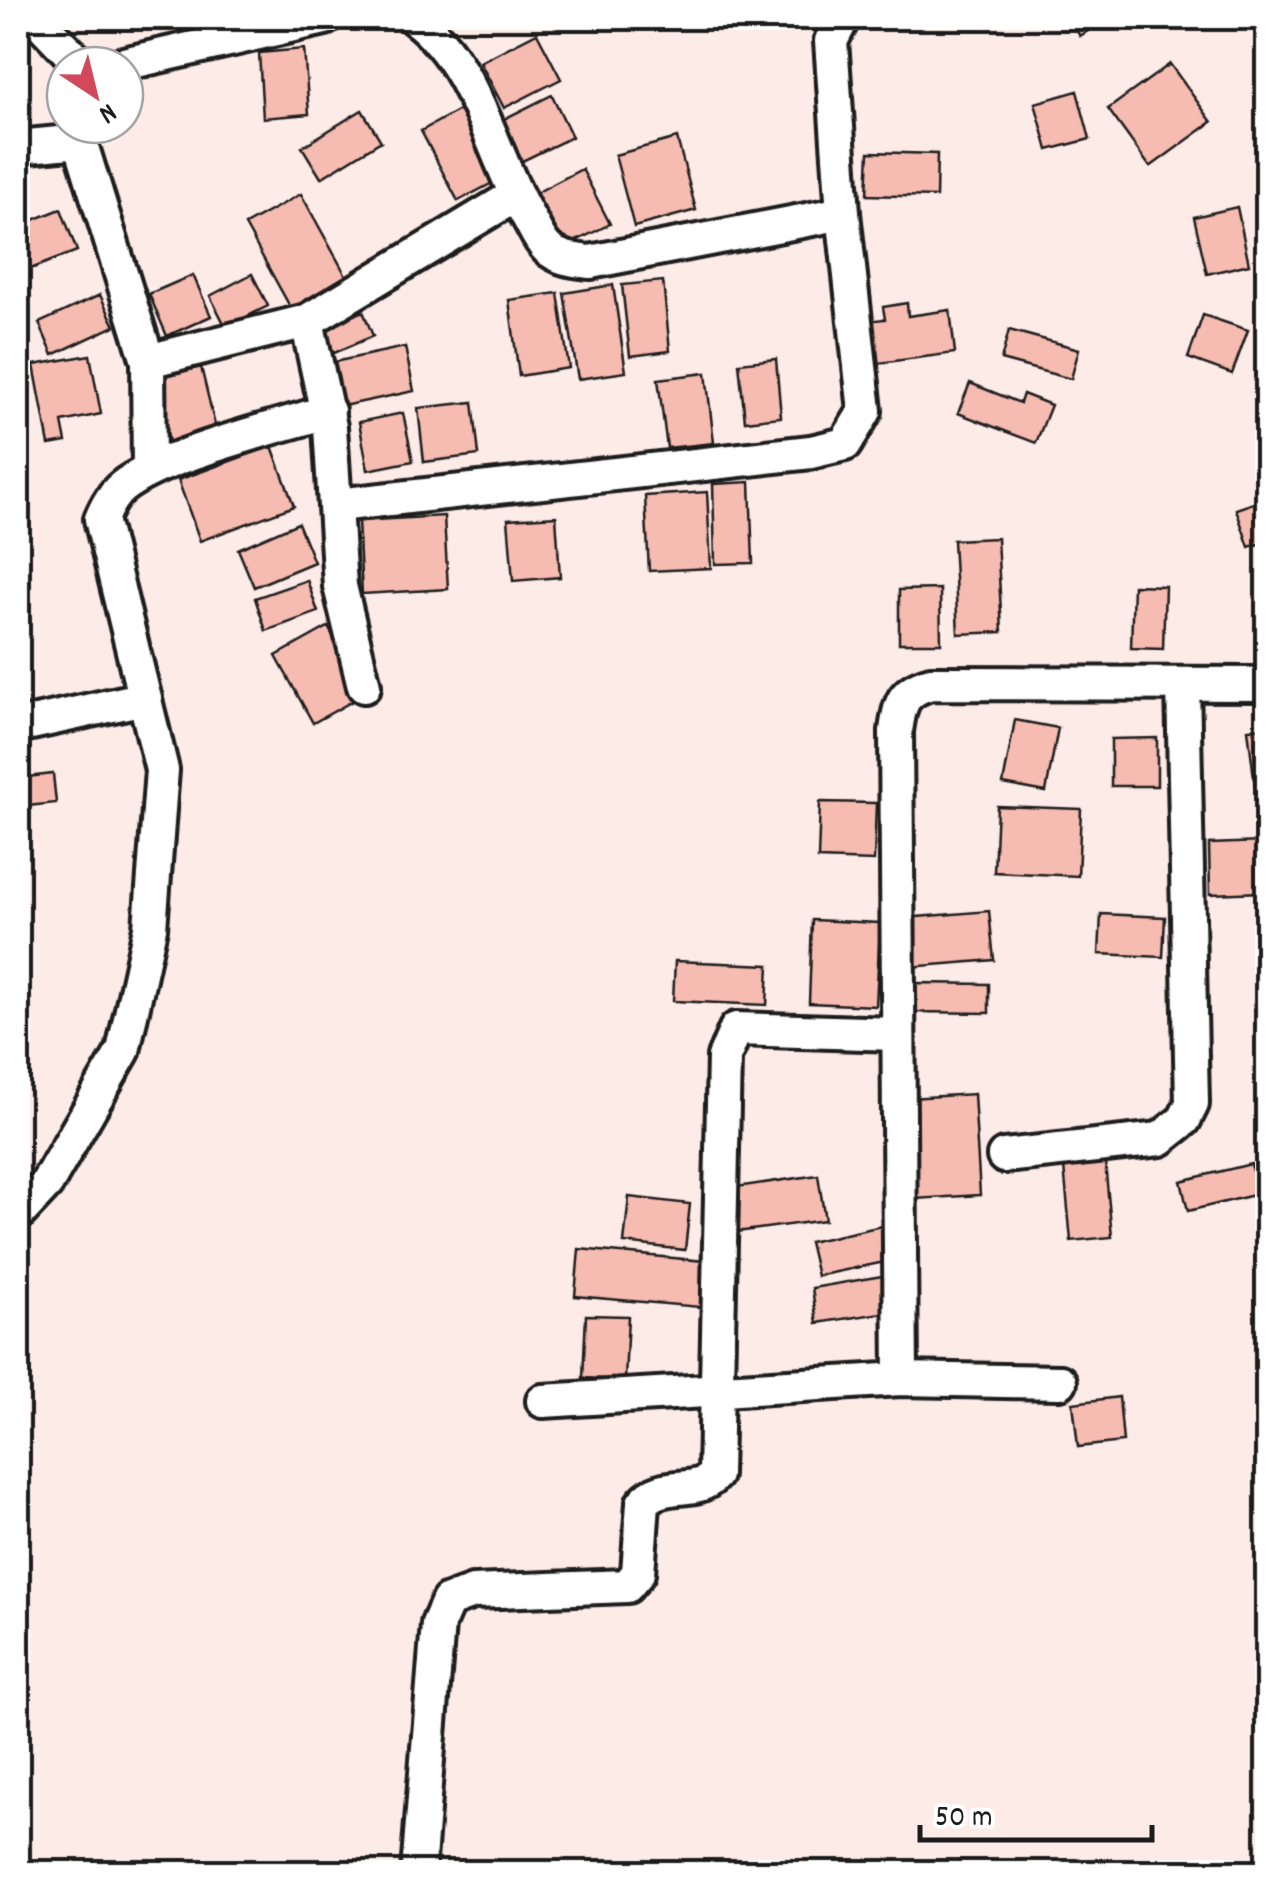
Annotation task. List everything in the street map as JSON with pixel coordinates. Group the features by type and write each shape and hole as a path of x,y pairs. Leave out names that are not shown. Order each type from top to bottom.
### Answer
{"street":[{"path":"36,18 61,45"},
{"path":"145,59 325,18"},
{"path":"414,18 442,40 460,68 516,194 546,247 564,259 590,262 842,213"},
{"path":"337,504 810,452 845,444 865,411 842,213 831,41 842,18"},
{"path":"18,147 45,141"},
{"path":"85,145 148,360 149,470"},
{"path":"148,360 307,321 516,194"},
{"path":"307,321 328,411 340,586 364,686"},
{"path":"18,1214 48,1183 123,1051 150,928 162,770 101,519 120,488 149,470 328,411"},
{"path":"901,1379 896,731 901,699 912,688 931,683 1268,684"},
{"path":"1004,1156 1160,1139 1184,1120 1192,1104 1183,684"},
{"path":"18,726 144,698"},
{"path":"418,1872 438,1624 448,1601 473,1592 627,1586 638,1574 643,1503 648,1496 658,1489 700,1486 714,1474 724,1057 730,1034 736,1028 897,1034"},
{"path":"543,1401 901,1379 1060,1382"}],"building":[{"path":"1068,18 1108,18 1080,36"},
{"path":"537,33 561,79 504,108 480,62"},
{"path":"304,49 309,114 263,118 259,53"},
{"path":"1170,64 1212,122 1150,167 1108,109"},
{"path":"1077,91 1090,139 1048,150 1035,103"},
{"path":"552,95 572,137 516,164 496,123"},
{"path":"362,110 381,141 321,178 302,147"},
{"path":"459,110 496,181 458,201 421,131"},
{"path":"677,138 696,210 634,227 615,155"},
{"path":"869,152 937,154 936,197 867,195"},
{"path":"582,169 610,224 562,248 534,194"},
{"path":"301,194 349,281 293,312 245,225"},
{"path":"1237,207 1249,264 1207,274 1194,217"},
{"path":"61,209 77,251 28,270 18,242 18,226"},
{"path":"252,274 268,306 226,327 210,296"},
{"path":"193,275 211,316 167,336 149,294"},
{"path":"663,281 670,351 630,356 622,285"},
{"path":"613,285 626,372 578,379 564,293"},
{"path":"558,293 569,368 519,376 509,300"},
{"path":"100,295 115,326 53,355 39,323"},
{"path":"907,303 908,316 950,310 955,353 871,364 866,321 885,319 883,307"},
{"path":"363,311 373,336 325,357 314,333"},
{"path":"1203,315 1248,330 1232,374 1188,358"},
{"path":"1009,330 1079,349 1071,379 1001,360"},
{"path":"405,347 414,391 343,406 334,362"},
{"path":"90,355 101,414 62,422 66,442 49,445 34,365"},
{"path":"776,359 781,417 745,421 739,363"},
{"path":"201,367 220,446 173,458 153,379"},
{"path":"706,373 714,443 667,448 658,379"},
{"path":"970,383 1020,403 1023,394 1051,405 1036,443 958,413"},
{"path":"473,402 479,455 424,462 418,408"},
{"path":"403,413 413,461 368,470 359,422"},
{"path":"272,446 294,506 200,541 178,480"},
{"path":"750,482 753,563 715,564 713,484"},
{"path":"707,492 711,568 649,571 645,496"},
{"path":"1268,498 1268,541 1249,547 1236,509"},
{"path":"444,516 448,589 362,594 358,521"},
{"path":"556,516 560,577 513,581 508,519"},
{"path":"298,523 314,562 254,587 238,549"},
{"path":"997,538 1002,632 958,634 953,540"},
{"path":"307,580 318,612 266,631 255,598"},
{"path":"1133,585 1165,586 1163,649 1131,648"},
{"path":"940,589 941,643 899,643 899,590"},
{"path":"328,627 365,694 313,723 276,656"},
{"path":"1015,720 1058,728 1046,792 1003,784"},
{"path":"1268,727 1268,793 1256,794 1248,729"},
{"path":"1157,738 1157,786 1111,786 1111,739"},
{"path":"53,774 56,803 18,807 18,778"},
{"path":"820,802 876,803 874,861 818,859"},
{"path":"997,806 1081,809 1078,876 994,872"},
{"path":"1262,842 1263,892 1210,894 1209,844"},
{"path":"989,911 994,960 909,967 905,918"},
{"path":"1101,914 1165,917 1163,957 1099,954"},
{"path":"812,920 880,923 876,1006 809,1003"},
{"path":"675,961 769,965 767,1005 673,1001"},
{"path":"914,983 989,984 989,1013 914,1012"},
{"path":"974,1094 980,1195 915,1199 909,1098"},
{"path":"1104,1152 1112,1237 1071,1241 1063,1156"},
{"path":"1251,1164 1258,1194 1188,1211 1181,1181"},
{"path":"818,1175 825,1220 729,1233 723,1189"},
{"path":"629,1197 690,1204 685,1250 624,1243"},
{"path":"891,1224 899,1259 817,1276 809,1242"},
{"path":"579,1249 704,1261 700,1307 575,1296"},
{"path":"888,1275 894,1311 817,1323 812,1288"},
{"path":"586,1315 628,1316 625,1380 583,1378"},
{"path":"1119,1397 1123,1442 1078,1447 1073,1403"}]}
